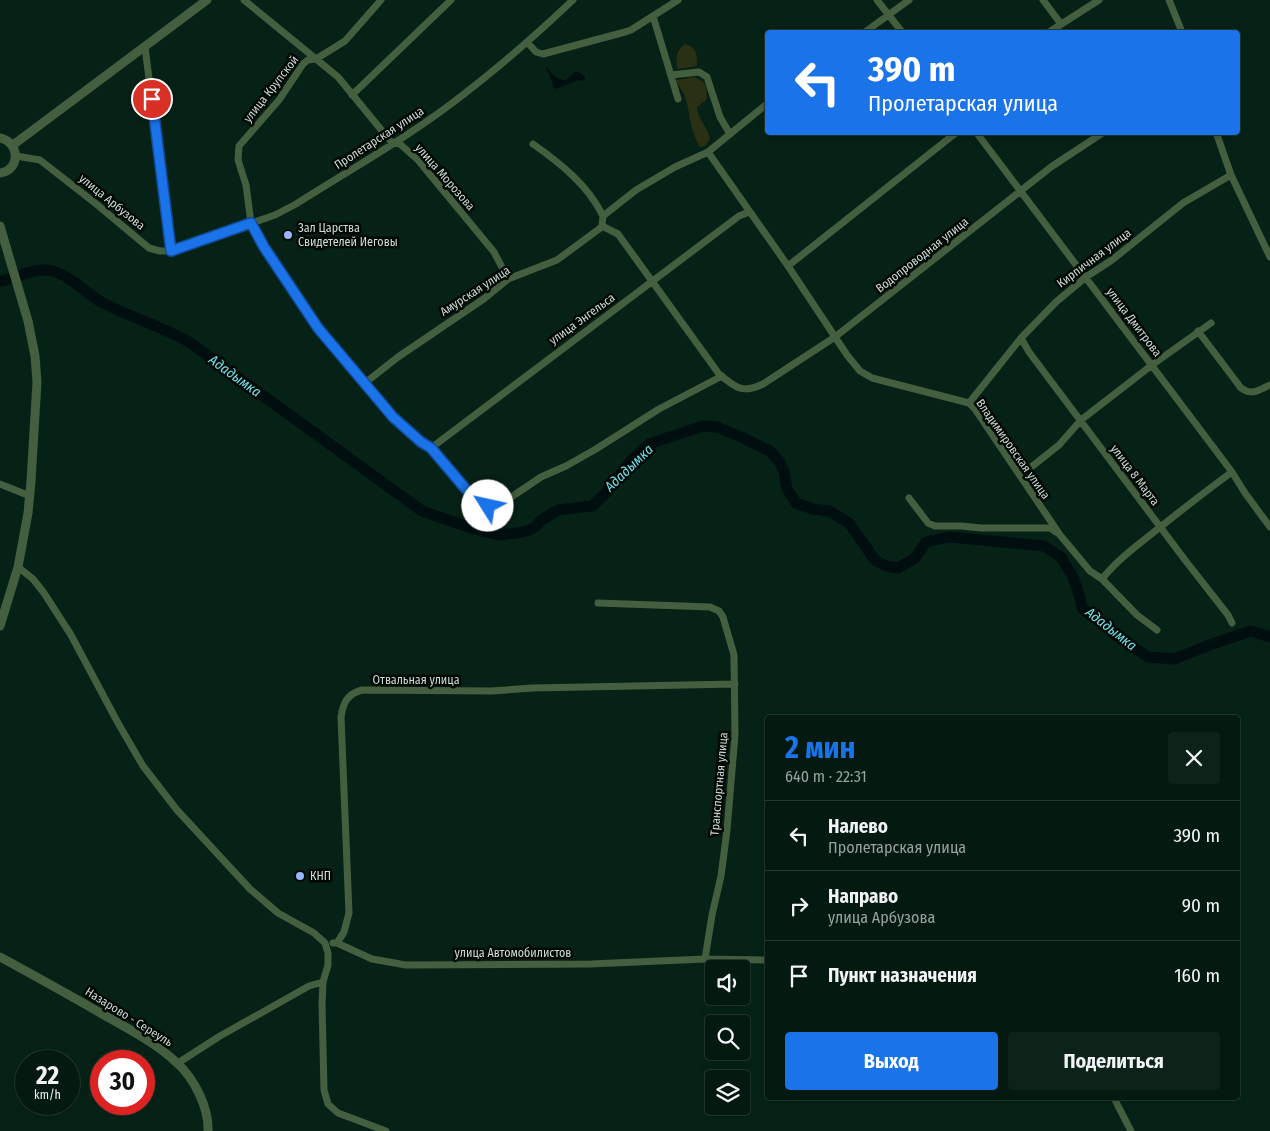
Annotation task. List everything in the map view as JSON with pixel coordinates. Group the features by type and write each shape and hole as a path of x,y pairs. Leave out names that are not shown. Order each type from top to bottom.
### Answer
{"street":[{"path":"13,145 207,0"},
{"name":"улица Морозова","path":"244,0 338,77 392,143 400,144 418,160 494,252 508,279"},
{"name":"улица Крупской","path":"381,0 345,41 316,59 308,60 303,64 279,100 239,146 238,160 246,185 251,223 264,247 318,328 393,417 421,442 431,448 476,501 488,506 501,504 541,477 566,466 659,409 722,376"},
{"path":"352,95 452,0"},
{"name":"Пролетарская улица","path":"171,251 275,215 296,204 464,95 573,0"},
{"path":"527,42 536,52 543,54 551,53 632,30 678,0"},
{"path":"877,0 900,30"},
{"path":"869,30 909,0"},
{"path":"1043,0 1061,24"},
{"path":"1052,30 1099,0"},
{"path":"1169,0 1181,30"},
{"path":"653,16 678,99"},
{"path":"145,47 171,251"},
{"path":"671,75 699,72 707,77 720,117 730,134"},
{"path":"603,216 636,190 675,167 708,152 765,105"},
{"path":"788,266 952,135"},
{"name":"улица Дмитрова","path":"978,135 1232,472 1270,527"},
{"name":"Водопроводная улица","path":"722,376 734,386 751,389 763,384 835,337 1051,167 1099,135"},
{"path":"1217,135 1231,175 1270,257"},
{"path":"0,138 13,145 16,156 16,161 11,168 0,173"},
{"path":"533,144 561,164 589,194 603,216 602,226 618,234 722,376"},
{"name":"Владимировская улица","path":"708,152 860,371 872,378 968,403 975,409 1048,520 1060,535 1090,571 1102,579 1136,615 1157,630"},
{"name":"улица Арбузова","path":"16,156 40,160 149,248 171,251"},
{"name":"Кирпичная улица","path":"968,403 1021,338 1056,302 1183,203 1231,175"},
{"name":"улица Энгельса","path":"431,448 557,351 739,216 749,212"},
{"path":"0,226 20,291 35,356 37,382 30,496 18,567 0,626"},
{"name":"Амурская улица","path":"365,384 398,357 485,298 508,279 557,260 602,226"},
{"path":"1020,476 1059,445 1081,420 1210,323"},
{"path":"1198,332 1241,388 1249,393 1270,385"},
{"name":"улица 8 Марта","path":"1021,338 1029,352 1228,615 1232,623"},
{"path":"1102,579 1110,568 1131,550 1188,504 1232,472"},
{"path":"0,484 30,496"},
{"path":"909,498 928,523 935,526 1050,528 1060,535"},
{"path":"18,567 44,593 71,636 143,766 177,810 250,889 278,913 314,933 326,943 328,965 323,982 322,1004 324,1090 328,1104 338,1113 386,1131"},
{"name":"Транспортная улица","path":"598,602 710,607 719,611 723,618 734,655 736,684 735,735 721,876 712,915 705,960"},
{"name":"Отвальная улица","path":"338,944 344,932 349,913 341,717 342,706 351,695 362,690 491,691 533,688 736,684"},
{"name":"улица Автомобилистов","path":"326,943 338,944 372,959 406,966 591,964 705,960"},
{"name":"Назарово - Сереуль","path":"0,957 129,1029 178,1063 190,1078 200,1098 206,1115 208,1131"},
{"name":"улица Автомобилистов","path":"750,960 765,960"},
{"path":"178,1063 220,1036 310,986 323,982"},
{"path":"1115,1100 1131,1131"}],"green space":[{"path":"685,44 692,47 696,52 697,66 678,69 677,55"},
{"path":"694,77 701,80 707,91 706,100 697,107 697,111 710,139 705,146 700,147 692,128 685,97 676,80"}],"shaded area":[{"path":"546,66 559,79 566,80 576,71 586,78 583,81 578,80 556,89 553,86"}],"waterway":[{"name":"Ададымка","path":"0,281 40,270 53,271 65,276 101,302 189,342 422,511 474,529 499,535 517,533 530,530 558,510 592,506 605,494 630,462 649,444 703,426 717,427 770,451 779,461 784,471 787,489 796,503 813,509 829,511 849,523 875,560 886,566 898,568 915,558 926,542 949,537 1044,546 1061,557 1073,577 1082,608 1118,637 1148,657 1174,659 1251,631 1270,637"}],"place":[{"name":"Зал Царства Свидетелей Иеговы","path":"288,235"},
{"name":"КНП","path":"300,876"}],"route":[{"path":"152,99 171,251 251,223 264,247 318,328 393,417 421,442 431,448 476,501 488,506"}]}
